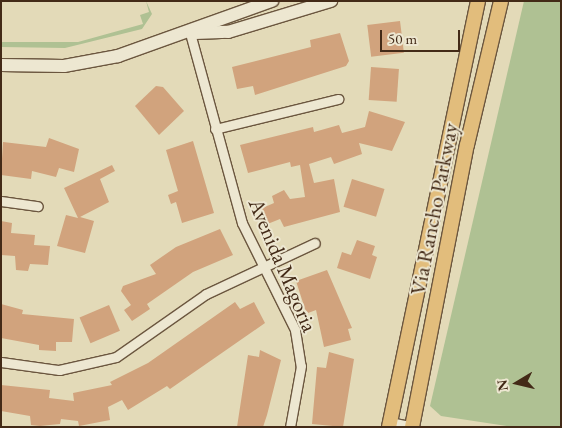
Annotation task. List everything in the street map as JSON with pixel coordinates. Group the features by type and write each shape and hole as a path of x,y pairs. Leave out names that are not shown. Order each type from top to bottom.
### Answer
{"main road":[{"path":"1,65 64,66 190,33 272,1"},
{"path":"300,10 311,1"},
{"path":"190,33 228,32 331,1"},
{"name":"Via Rancho Parkway","path":"390,424 478,1"},
{"name":"Via Rancho Parkway","path":"413,427 468,145 501,1"}],"street":[{"name":"Avenida Magoria","path":"190,33 242,223 265,264 295,330 301,366 290,427"},
{"path":"215,129 338,100"},
{"path":"1,201 38,206"},
{"path":"1,362 59,370 116,357 206,294 265,264 315,244"},
{"path":"390,424 413,427"}],"green space":[{"path":"146,1 152,14 142,29 65,48 1,47 1,42 78,42 143,24 140,15 149,12"},
{"path":"524,1 561,1 561,427 513,427 441,416 430,406"}],"building":[{"path":"400,21 404,53 371,57 367,25"},
{"path":"340,33 349,61 346,66 255,95 253,86 237,89 232,67 311,47 310,40"},
{"path":"371,67 399,69 397,102 369,100"},
{"path":"156,86 163,87 184,111 159,135 135,106"},
{"path":"369,111 405,122 392,151 359,143 362,154 334,164 331,157 309,164 314,183 334,179 340,212 284,227 280,219 265,225 258,210 274,203 272,196 284,190 290,199 305,197 300,165 291,167 290,162 248,173 240,145 313,127 314,132 339,125 342,133 365,127"},
{"path":"49,138 79,149 74,172 59,168 56,177 32,171 31,179 1,175 3,142 46,147"},
{"path":"193,141 214,213 182,223 176,202 171,204 168,195 178,191 166,150"},
{"path":"112,165 115,171 100,179 109,202 80,217 94,221 85,253 57,246 66,215 78,218 64,188"},
{"path":"352,179 385,189 376,217 344,207"},
{"path":"1,221 12,223 11,233 35,235 34,245 50,246 48,265 30,264 28,271 16,270 15,256 1,255"},
{"path":"220,229 233,255 193,272 147,304 150,309 132,321 124,310 131,305 121,291 123,286 156,274 150,265 176,247"},
{"path":"357,240 375,246 372,255 377,257 370,279 337,268 342,252 351,255"},
{"path":"327,270 352,328 348,329 351,340 324,347 316,310 308,313 305,309 296,281"},
{"path":"235,302 240,309 254,302 265,323 170,389 167,386 128,410 122,400 108,407 110,420 79,426 78,421 61,419 60,424 40,426 31,425 30,416 1,411 1,385 50,390 49,398 74,401 73,393 112,385 110,382 148,363"},
{"path":"1,304 23,310 22,314 74,319 72,342 56,342 56,351 39,350 39,345 1,338"},
{"path":"109,305 120,331 90,343 80,318"},
{"path":"260,350 281,360 267,415 263,427 237,427 248,355 259,357"},
{"path":"329,352 354,359 343,427 312,424 317,367 326,368"}]}
